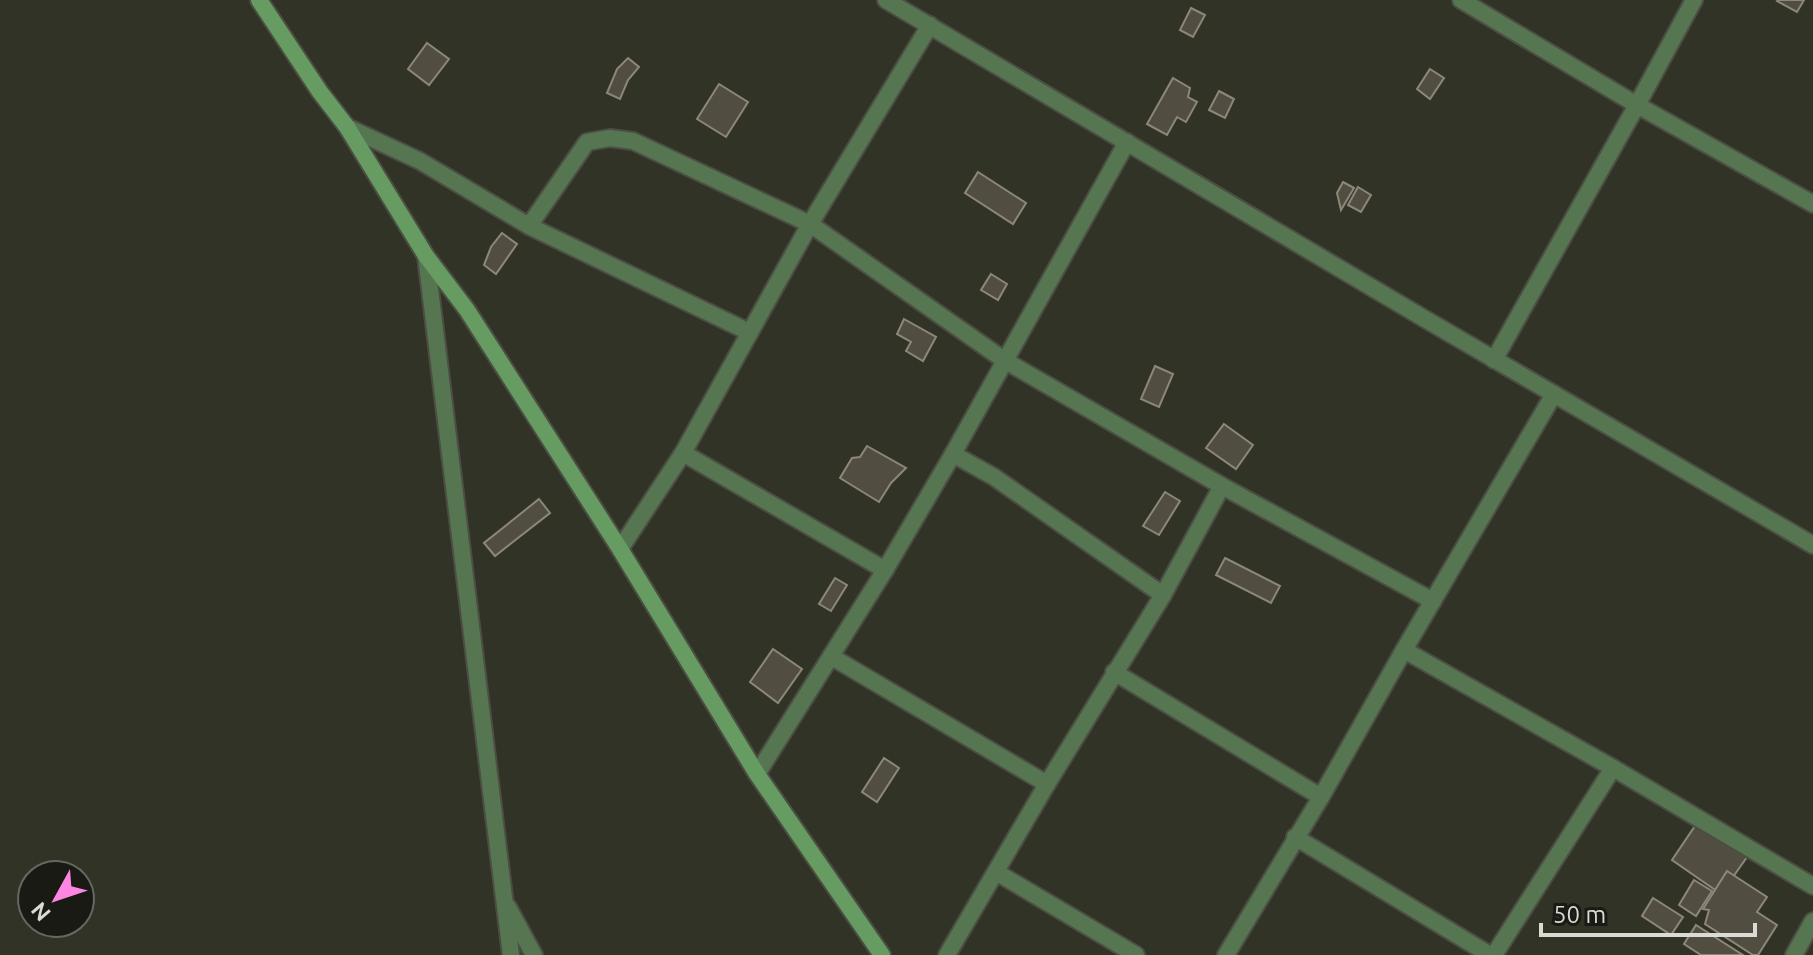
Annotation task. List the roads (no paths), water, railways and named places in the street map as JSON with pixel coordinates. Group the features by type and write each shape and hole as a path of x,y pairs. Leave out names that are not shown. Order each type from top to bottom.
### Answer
{"street":[{"path":"259,0 347,127 426,256 467,310 620,549 757,774 882,955"},
{"path":"886,0 1813,545"},
{"path":"1461,0 1637,105 1813,204"},
{"path":"1494,360 1694,0"},
{"path":"620,549 683,453 810,224 930,25"},
{"path":"347,127 420,161 529,226 749,332"},
{"path":"529,226 587,142 610,138 633,141 810,224 1004,360 1222,486 1433,601"},
{"path":"757,774 832,657 953,454 1127,142"},
{"path":"426,256 511,955"},
{"path":"1226,955 1554,394"},
{"path":"683,453 885,570"},
{"path":"953,454 994,477 1163,595"},
{"path":"947,955 1114,672 1163,595 1222,486"},
{"path":"1404,650 1813,886"},
{"path":"832,657 1047,784"},
{"path":"1114,672 1321,797"},
{"path":"1295,837 1492,955 1613,768"},
{"path":"996,872 1136,955"},
{"path":"504,899 534,955"},
{"path":"1794,955 1813,921"}]}
